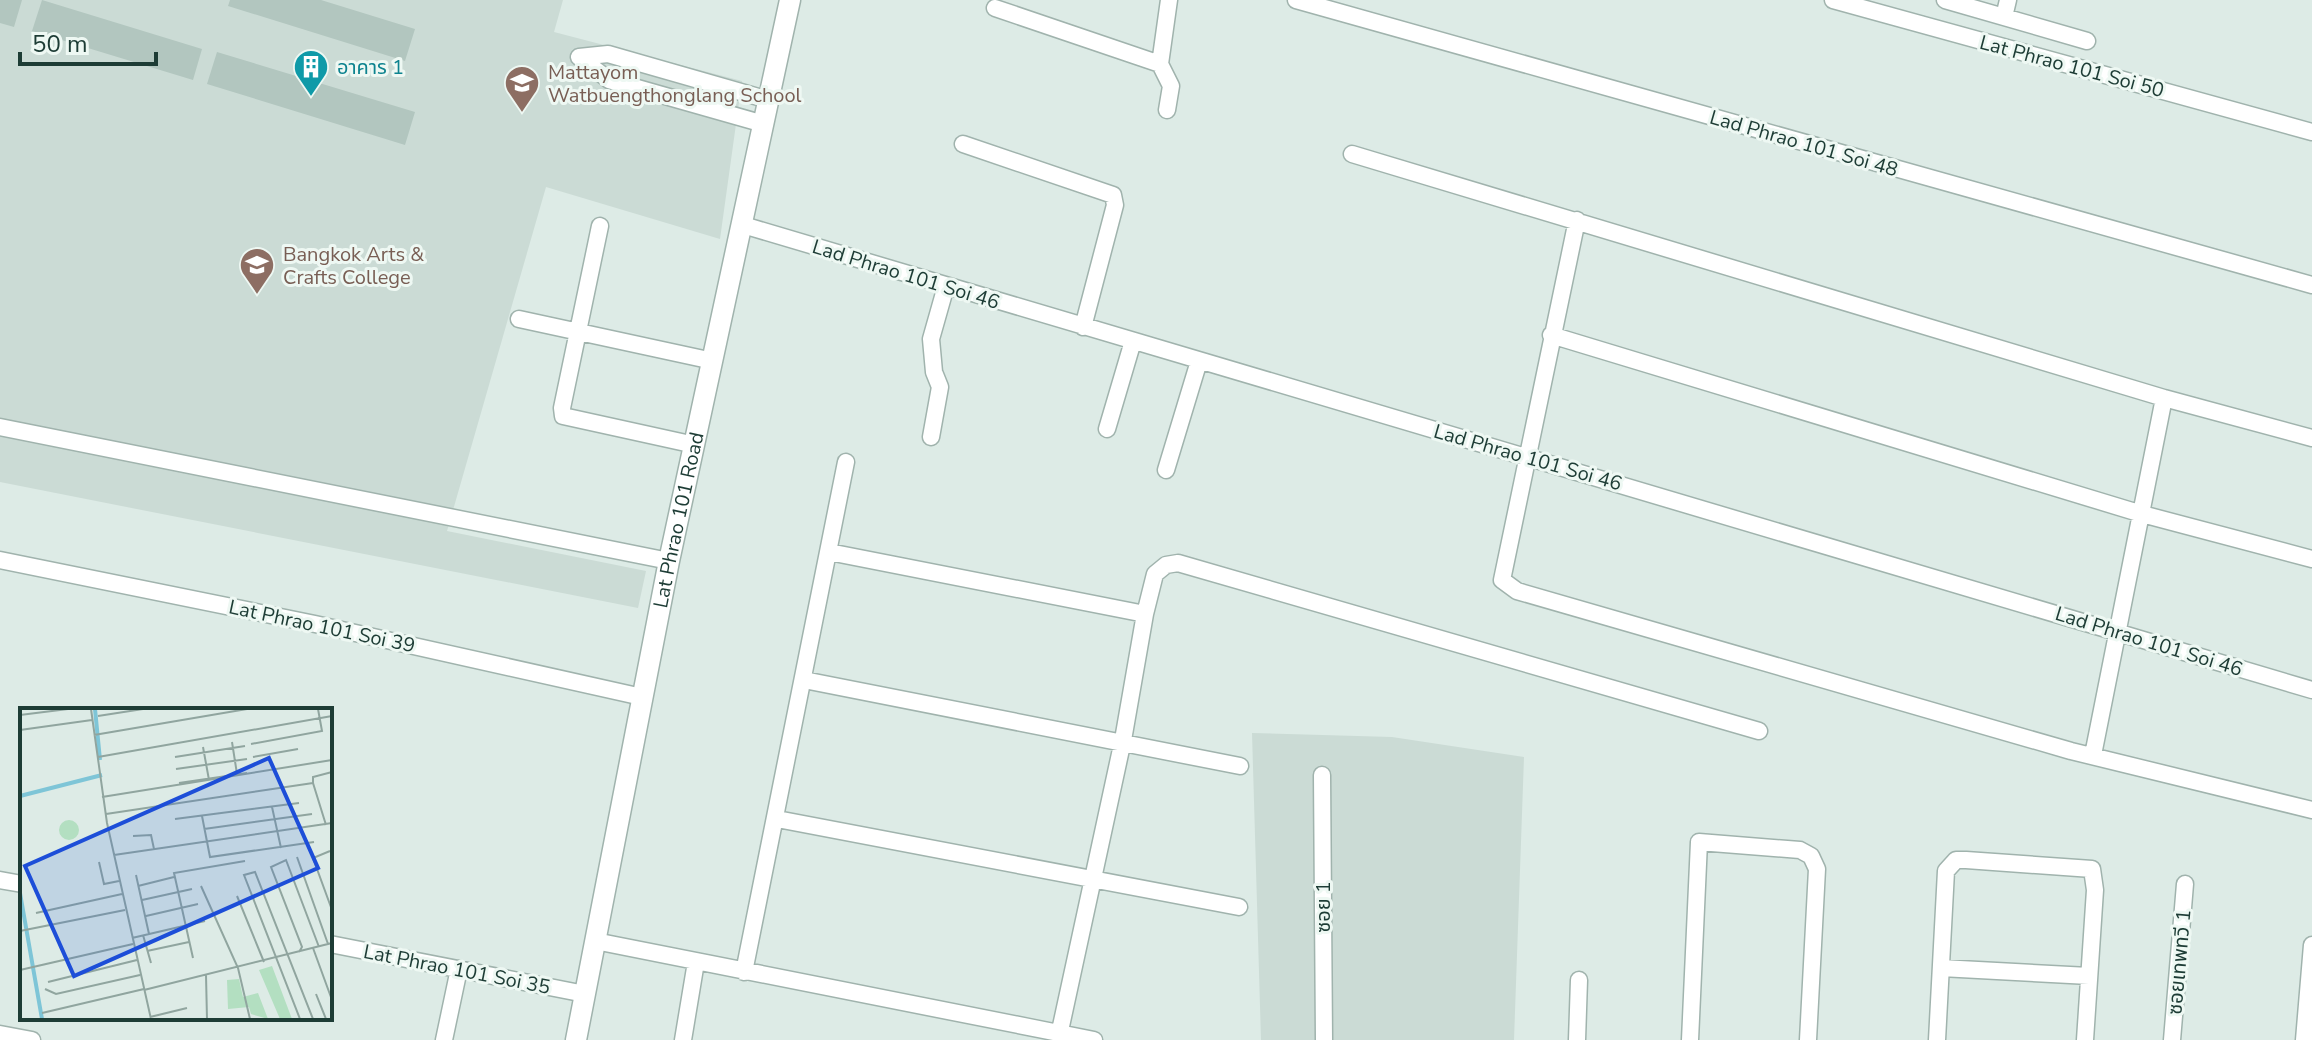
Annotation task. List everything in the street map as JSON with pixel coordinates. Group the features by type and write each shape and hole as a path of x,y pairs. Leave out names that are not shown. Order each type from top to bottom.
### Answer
{"street":[{"name":"Lat Phrao 101 Road","path":"576,1040 669,561 790,0"},
{"path":"1167,110 1171,86 1160,64 1169,0"},
{"name":"Lad Phrao 101 Soi 48","path":"1296,0 2312,285"},
{"name":"Lat Phrao 101 Soi 50","path":"1833,0 2312,132"},
{"path":"1945,0 2006,8 2087,41"},
{"path":"995,8 1160,64"},
{"path":"764,124 609,80 579,57 608,54 769,100"},
{"path":"963,144 1101,188 1113,195 1115,205 1083,327"},
{"path":"1352,154 2164,398 2312,438"},
{"path":"1577,220 1501,572 1502,580 1517,591 2093,755 2312,810"},
{"name":"Lad Phrao 101 Soi 46","path":"743,225 2312,690"},
{"path":"600,226 562,408 563,416 695,445"},
{"path":"931,437 940,387 934,372 931,339 946,286"},
{"path":"519,319 713,361"},
{"path":"1551,335 2142,514 2312,559"},
{"path":"1107,429 1133,341"},
{"path":"1166,470 1199,361"},
{"path":"2093,755 2164,398"},
{"path":"0,427 669,561"},
{"path":"744,972 846,462"},
{"path":"829,552 1145,614"},
{"name":"Lat Phrao 101 Soi 39","path":"0,560 331,627 642,697"},
{"path":"1058,1037 1094,882 1145,614 1155,574 1166,565 1178,563 1759,731"},
{"path":"804,680 1123,740 1240,766"},
{"name":"ซอย 1","path":"1322,775 1324,1040"},
{"path":"777,819 1094,882 1239,907"},
{"path":"1690,1040 1699,842 1800,850 1811,856 1817,869 1808,1040"},
{"path":"1937,1040 1946,871 1956,860 2092,869 2095,890 2085,1040"},
{"path":"0,880 20,884"},
{"name":"ซอยเทพทวี 1","path":"2172,1040 2185,884"},
{"path":"595,941 1058,1037 1094,1040"},
{"name":"Lat Phrao 101 Soi 35","path":"332,944 585,994"},
{"path":"2304,1040 2312,945"},
{"path":"683,1040 696,962"},
{"path":"1941,968 2089,976"},
{"path":"444,1040 459,969"},
{"path":"1577,1040 1579,980"},
{"path":"0,1034 32,1040"}],"shaded area":[{"name":"Bangkok Arts & Crafts College","path":"0,0 563,0 554,32 742,81 720,239 546,187 447,531 646,571 638,608 0,482"},
{"path":"1252,733 1392,737 1524,757 1514,1040 1261,1040"}],"building":[{"path":"0,0 22,0 14,27 0,23"},
{"path":"42,0 202,49 193,80 32,31"},
{"path":"230,0 321,0 415,29 405,61 228,6"},
{"name":"อาคาร 1","path":"217,52 415,112 405,145 207,84"}],"place":[{"name":"อาคาร 1","path":"311,98"},
{"name":"Mattayom Watbuengthonglang School","path":"522,114"},
{"name":"Bangkok Arts & Crafts College","path":"257,296"}]}
